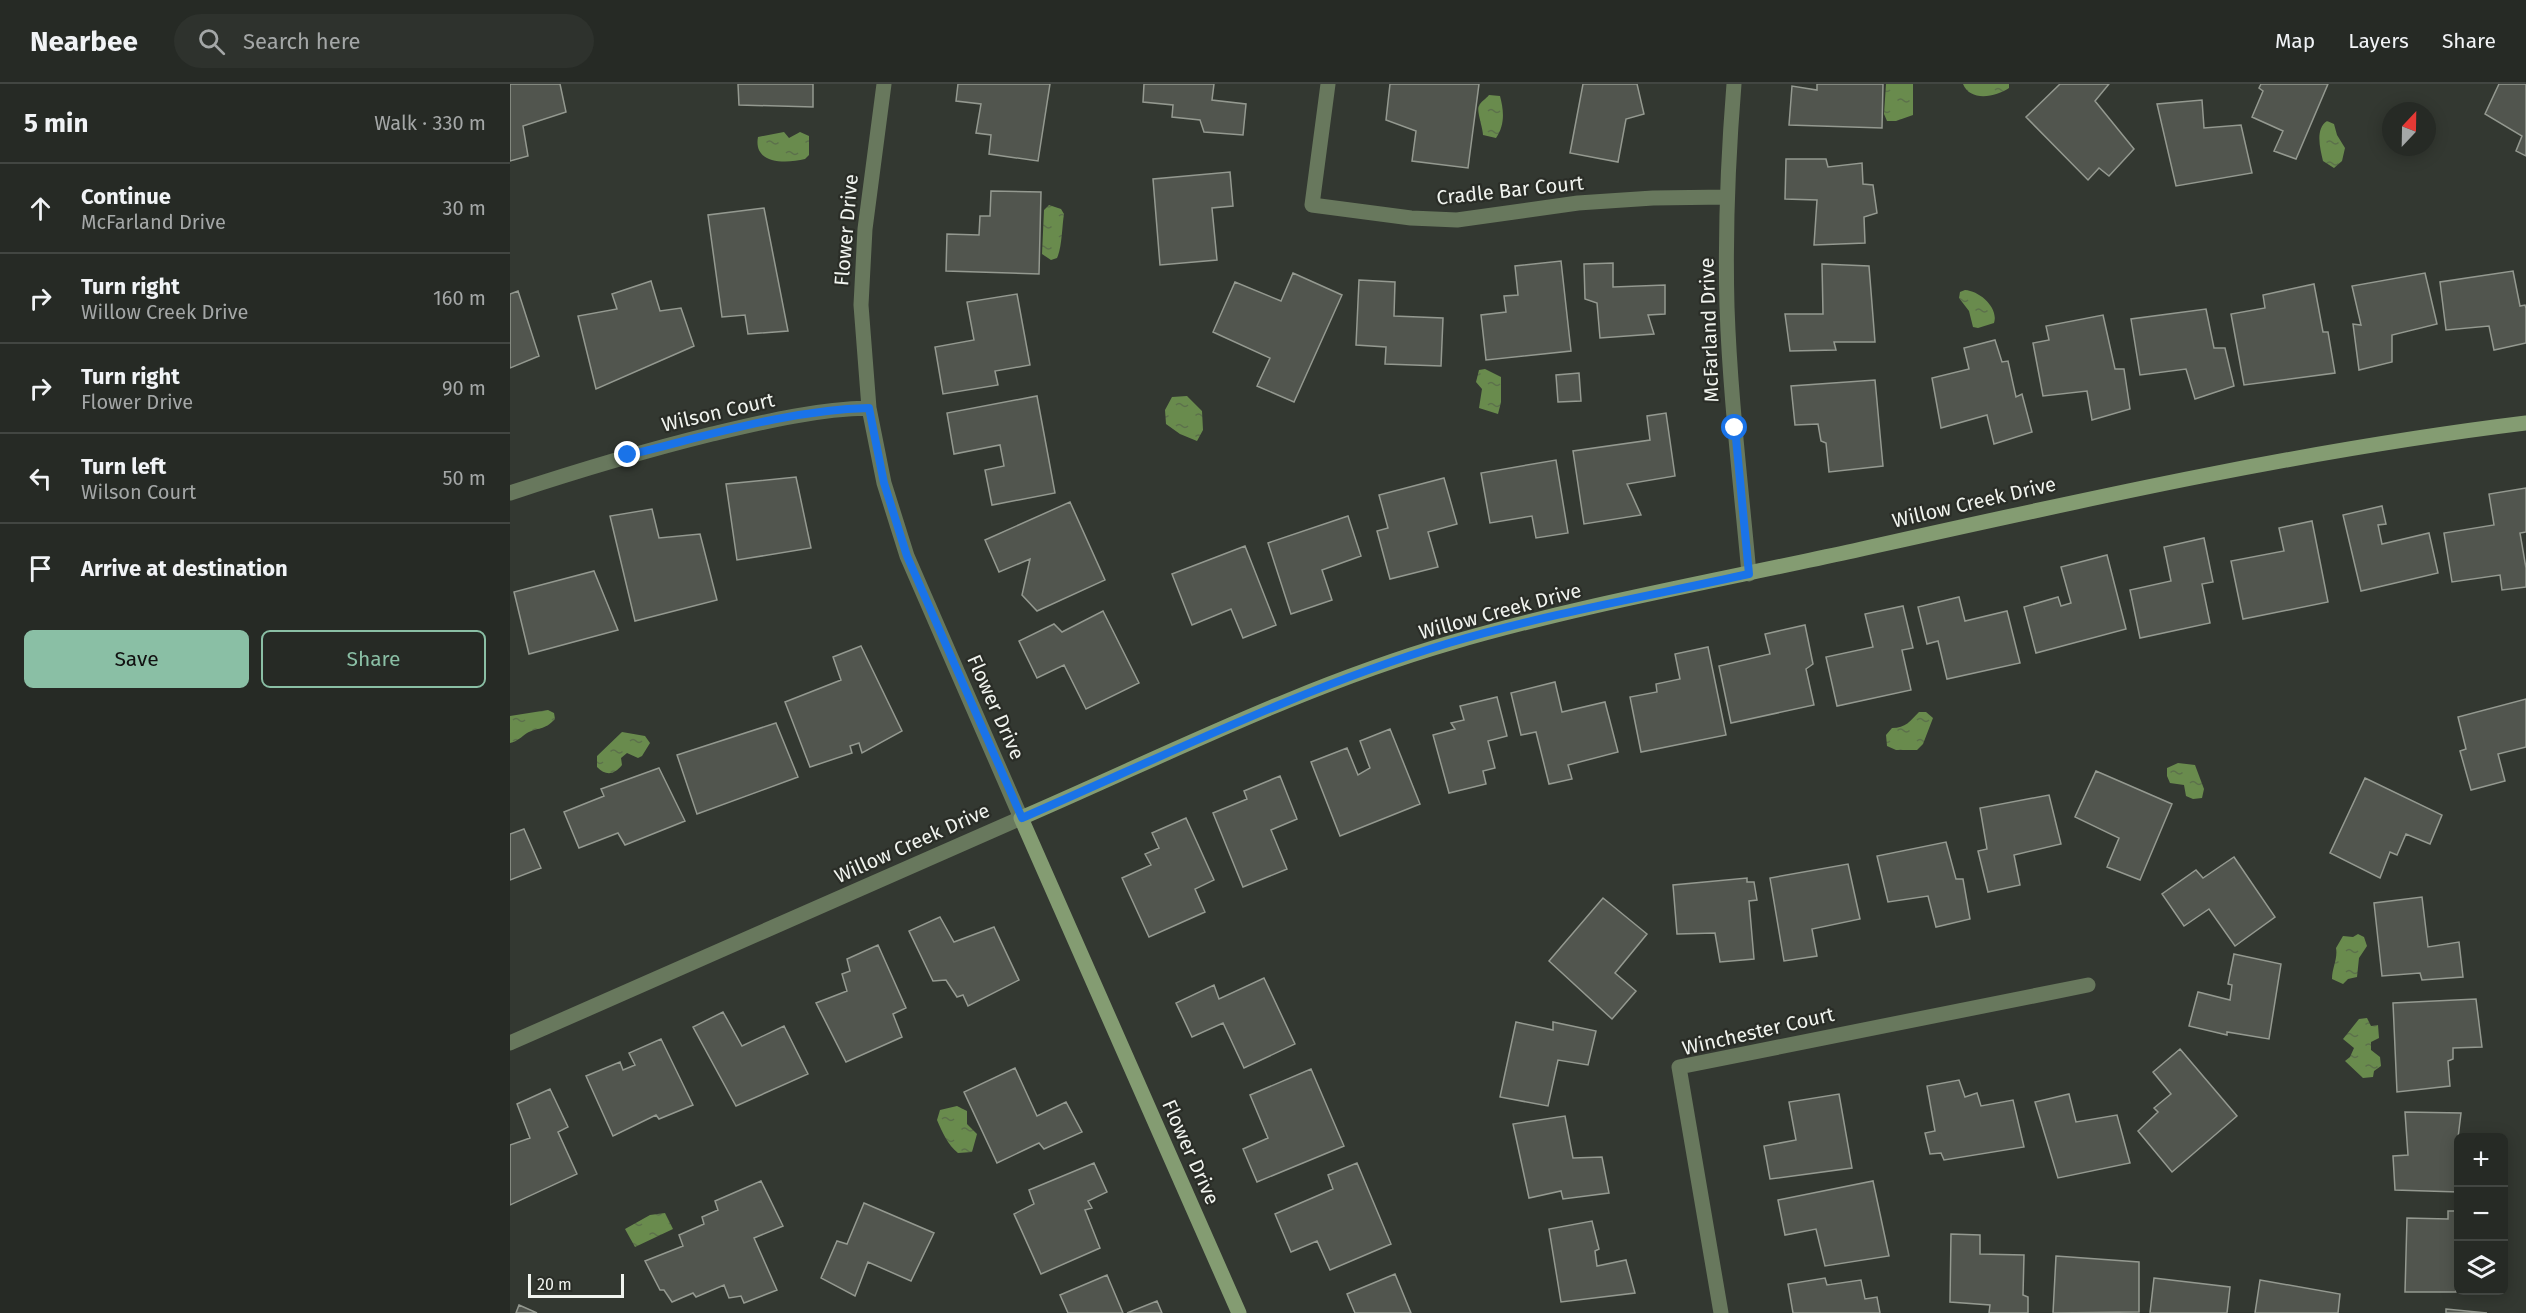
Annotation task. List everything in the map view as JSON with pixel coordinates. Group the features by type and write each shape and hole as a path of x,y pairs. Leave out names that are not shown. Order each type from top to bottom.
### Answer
{"street":[{"name":"Flower Drive","path":"884,84 865,229 861,305 869,408 884,483 907,556 1239,1313"},
{"name":"Cradle Bar Court","path":"1328,84 1312,205 1411,218 1457,220 1578,203 1653,198 1727,197"},
{"name":"McFarland Drive","path":"1734,84 1727,197 1727,307 1735,428 1749,574"},
{"name":"Wilson Court","path":"510,493 628,455 747,425 838,408 869,408"},
{"name":"Willow Creek Drive","path":"510,1043 1327,685 1449,643 1548,618 2098,496 2299,457 2526,423"},
{"name":"Winchester Court","path":"1720,1313 1679,1066 2088,985"}],"water":[{"path":"1886,84 1913,84 1913,115 1896,121 1887,121 1884,114"},
{"path":"1963,84 2009,84 2009,88 1997,94 1977,96 1966,90"},
{"path":"1489,95 1500,96 1502,107 1503,118 1496,138 1483,135 1479,115 1478,108"},
{"path":"2327,121 2334,124 2337,135 2345,148 2342,161 2334,168 2323,161 2320,145 2321,129"},
{"path":"784,132 789,138 800,132 809,136 809,155 805,159 772,160 760,153 758,137"},
{"path":"1049,205 1061,209 1064,214 1059,254 1057,258 1051,260 1042,254 1044,210"},
{"path":"1965,290 1977,293 1987,301 1994,312 1994,323 1978,328 1973,327 1969,311 1959,298 1960,292"},
{"path":"1485,369 1501,377 1501,402 1498,414 1479,408 1482,389 1476,382 1479,370"},
{"path":"1187,396 1202,411 1203,430 1197,441 1180,434 1166,424 1165,410 1172,397"},
{"path":"548,710 554,713 555,719 551,723 510,743 510,716"},
{"path":"1919,712 1926,712 1933,718 1923,744 1917,750 1896,750 1887,746 1886,735 1892,728 1904,725"},
{"path":"622,732 645,736 650,743 642,756 638,758 627,753 621,758 622,765 616,771 604,772 597,767 597,756"},
{"path":"2178,763 2195,765 2204,789 2202,798 2193,799 2186,796 2184,785 2170,783 2167,768"},
{"path":"2358,934 2364,937 2367,946 2359,958 2357,977 2348,979 2343,984 2332,979 2336,948 2343,936 2353,937"},
{"path":"2367,1018 2371,1026 2378,1025 2379,1038 2371,1042 2371,1050 2380,1057 2381,1066 2374,1071 2373,1077 2363,1078 2345,1061 2350,1057 2354,1048 2343,1039 2359,1019"},
{"path":"957,1106 967,1111 967,1124 977,1134 972,1152 958,1153 954,1150 937,1120 940,1110"},
{"path":"665,1213 673,1229 635,1247 625,1229 650,1215"}],"building":[{"path":"510,84 560,84 566,112 523,126 528,156 510,161"},
{"path":"738,84 813,84 813,107 739,105"},
{"path":"958,84 1050,84 1038,161 989,154 991,135 976,133 981,104 956,101"},
{"path":"1144,84 1214,84 1212,100 1246,104 1243,135 1204,132 1200,120 1172,117 1173,105 1143,102"},
{"path":"1390,84 1479,84 1468,168 1412,161 1416,131 1386,120"},
{"path":"1583,84 1637,84 1644,114 1626,119 1618,162 1570,153"},
{"path":"1817,84 1883,84 1882,128 1789,125 1792,86 1817,90"},
{"path":"2060,84 2109,84 2095,101 2134,149 2109,176 2099,168 2088,180 2026,117"},
{"path":"2261,84 2328,84 2296,159 2274,151 2283,131 2252,117 2263,91 2259,88"},
{"path":"2499,84 2526,84 2526,156 2516,151 2522,136 2485,114"},
{"path":"2202,100 2204,128 2241,125 2252,173 2176,186 2157,104"},
{"path":"1786,159 1826,159 1828,167 1862,163 1863,184 1873,185 1877,213 1864,217 1865,243 1814,245 1817,200 1785,199"},
{"path":"1230,172 1233,206 1212,208 1217,260 1160,265 1153,179"},
{"path":"991,191 1041,192 1039,274 946,271 947,234 979,235 980,216 990,216"},
{"path":"764,208 788,331 748,334 745,315 722,317 708,215"},
{"path":"1561,261 1571,351 1486,360 1481,315 1506,312 1504,296 1518,295 1515,266"},
{"path":"1613,263 1613,287 1665,285 1665,314 1648,315 1654,334 1600,338 1597,303 1585,299 1584,264"},
{"path":"1822,264 1869,266 1875,342 1834,342 1836,350 1790,351 1785,314 1823,314"},
{"path":"2513,271 2520,306 2525,305 2526,308 2526,343 2494,350 2489,326 2446,330 2440,282"},
{"path":"1293,273 1342,295 1294,402 1257,386 1270,358 1213,332 1235,282 1281,301"},
{"path":"2425,273 2437,324 2392,335 2392,362 2359,370 2353,324 2361,325 2352,286"},
{"path":"1359,280 1395,282 1394,316 1443,318 1441,366 1385,364 1386,347 1356,345"},
{"path":"651,281 660,311 681,308 694,346 596,389 578,316 617,309 612,294"},
{"path":"2314,284 2323,332 2328,332 2335,373 2244,385 2231,314 2265,308 2263,295"},
{"path":"518,291 539,356 510,368 510,294"},
{"path":"1017,294 1030,365 995,371 998,385 943,394 935,347 974,340 967,302"},
{"path":"2206,309 2214,348 2225,348 2234,386 2195,399 2186,369 2140,375 2131,319"},
{"path":"2103,315 2115,369 2124,369 2130,409 2092,420 2087,391 2043,396 2033,343 2049,340 2046,326"},
{"path":"1995,340 2002,362 2008,361 2016,397 2022,394 2032,432 1994,444 1987,415 1941,428 1932,378 1969,369 1964,348"},
{"path":"1579,373 1581,401 1558,402 1556,375"},
{"path":"1875,380 1883,466 1829,472 1826,443 1821,441 1818,424 1795,425 1791,386"},
{"path":"1037,396 1055,493 992,505 985,470 1004,466 1000,445 954,454 947,413"},
{"path":"1666,413 1675,476 1627,484 1641,515 1584,524 1573,451 1650,440 1647,416"},
{"path":"1556,460 1568,533 1536,538 1532,516 1490,523 1481,473"},
{"path":"796,477 811,548 737,560 726,484"},
{"path":"1444,478 1457,524 1428,532 1438,567 1390,579 1377,531 1388,528 1379,495"},
{"path":"2526,488 2526,532 2520,533 2526,568 2526,587 2502,590 2500,575 2452,582 2444,533 2494,525 2489,494"},
{"path":"1070,502 1105,580 1037,611 1022,595 1030,559 999,572 985,540"},
{"path":"2382,506 2386,524 2378,525 2382,544 2429,533 2438,573 2361,591 2343,515"},
{"path":"652,509 659,538 700,534 717,600 635,621 610,516"},
{"path":"1348,516 1361,556 1322,570 1332,600 1291,614 1268,543"},
{"path":"2312,521 2328,602 2243,619 2231,561 2284,551 2279,528"},
{"path":"2204,538 2213,582 2202,584 2210,623 2140,638 2130,590 2171,581 2164,547"},
{"path":"1245,546 1276,625 1243,638 1231,609 1192,625 1172,574"},
{"path":"2107,555 2126,629 2036,653 2024,607 2058,597 2061,606 2071,603 2061,567"},
{"path":"594,571 618,630 529,654 514,592"},
{"path":"1959,597 1965,621 2007,611 2020,663 1947,679 1938,641 1927,644 1918,607"},
{"path":"1903,606 1913,648 1902,650 1911,690 1837,706 1826,657 1873,647 1865,614"},
{"path":"1103,611 1139,683 1086,709 1064,665 1037,678 1019,641 1054,624 1062,632"},
{"path":"1805,625 1813,664 1806,669 1814,705 1731,723 1719,666 1770,654 1765,634"},
{"path":"861,646 902,731 862,753 859,743 850,746 852,753 810,767 785,702 841,680 833,657"},
{"path":"1708,647 1726,735 1641,752 1630,697 1657,692 1656,684 1680,679 1675,654"},
{"path":"1555,682 1562,712 1605,702 1618,752 1568,765 1572,779 1549,784 1536,732 1521,735 1511,693"},
{"path":"1497,697 1507,736 1488,741 1495,768 1483,771 1486,784 1449,793 1433,735 1455,729 1451,723 1464,720 1460,706"},
{"path":"2526,699 2526,747 2498,754 2505,781 2471,790 2460,751 2466,749 2458,717"},
{"path":"776,723 798,777 697,814 677,755"},
{"path":"1390,729 1420,804 1340,836 1311,762 1347,748 1358,775 1370,768 1360,741"},
{"path":"659,768 685,821 625,845 618,833 579,848 564,812 604,796 601,789"},
{"path":"2096,771 2172,804 2140,880 2107,867 2119,838 2075,817"},
{"path":"1280,776 1297,819 1271,830 1287,869 1243,887 1213,813 1247,799 1244,791"},
{"path":"2365,778 2442,815 2430,844 2406,834 2397,855 2390,852 2380,878 2330,853"},
{"path":"2049,795 2061,844 2014,855 2020,885 1988,892 1978,851 1987,849 1980,808"},
{"path":"1186,818 1214,880 1195,889 1205,912 1149,937 1122,878 1151,865 1145,854 1159,848 1152,833"},
{"path":"524,829 541,868 510,880 510,834"},
{"path":"1946,842 1956,879 1963,879 1970,919 1936,927 1928,896 1888,902 1877,856"},
{"path":"2234,857 2275,917 2235,946 2209,909 2184,926 2162,894 2196,870 2203,878"},
{"path":"1848,864 1860,919 1812,929 1817,956 1784,961 1770,878"},
{"path":"1747,878 1747,882 1754,882 1757,900 1749,901 1754,959 1720,962 1715,933 1677,934 1673,885"},
{"path":"2422,897 2428,947 2459,942 2463,977 2422,980 2420,973 2382,976 2374,903"},
{"path":"1603,898 1647,934 1615,973 1636,991 1612,1019 1549,961"},
{"path":"940,917 954,942 994,927 1019,980 968,1006 963,995 957,997 946,980 933,981 909,931"},
{"path":"878,945 906,1008 893,1014 902,1037 846,1062 816,1003 847,991 842,974 850,971 847,959"},
{"path":"2234,954 2281,964 2269,1039 2227,1032 2227,1035 2189,1026 2198,992 2230,1000 2232,985 2228,984"},
{"path":"1264,978 1295,1044 1244,1068 1223,1023 1192,1037 1176,1003 1214,985 1219,999"},
{"path":"2476,999 2482,1047 2453,1048 2453,1059 2448,1061 2450,1086 2397,1092 2393,1003"},
{"path":"723,1012 742,1046 784,1026 808,1074 736,1106 693,1027"},
{"path":"1516,1022 1553,1030 1553,1022 1596,1031 1588,1065 1558,1060 1548,1106 1500,1097"},
{"path":"661,1039 693,1105 659,1119 656,1115 613,1136 586,1076 620,1062 623,1070 635,1065 629,1053"},
{"path":"2180,1049 2237,1116 2172,1172 2138,1131 2158,1112 2154,1108 2171,1094 2153,1072"},
{"path":"1015,1068 1037,1116 1066,1102 1082,1132 1044,1149 1039,1143 997,1163 964,1092"},
{"path":"1311,1069 1344,1146 1257,1182 1243,1149 1268,1138 1250,1095"},
{"path":"1959,1080 1965,1097 1977,1093 1981,1106 2013,1100 2024,1147 1944,1160 1941,1153 1930,1154 1925,1133 1935,1131 1927,1086"},
{"path":"550,1089 568,1127 558,1132 577,1174 510,1205 510,1145 530,1138 517,1104"},
{"path":"1839,1094 1852,1168 1770,1179 1764,1146 1796,1140 1789,1102"},
{"path":"2069,1094 2076,1122 2117,1115 2130,1163 2058,1178 2035,1102"},
{"path":"2405,1112 2461,1113 2459,1133 2454,1133 2454,1192 2395,1190 2393,1156 2408,1155"},
{"path":"1565,1116 1573,1158 1602,1157 1609,1193 1563,1199 1561,1191 1529,1198 1513,1124"},
{"path":"1094,1163 1107,1192 1088,1201 1092,1208 1085,1210 1100,1248 1041,1274 1014,1214 1034,1204 1029,1190"},
{"path":"1357,1163 1391,1244 1330,1270 1317,1241 1291,1252 1275,1214 1333,1189 1328,1175"},
{"path":"761,1181 783,1226 754,1238 777,1290 744,1303 741,1296 729,1298 724,1285 696,1297 693,1293 672,1302 664,1290 660,1290 645,1261 683,1246 679,1235 704,1224 702,1217 718,1210 715,1201"},
{"path":"1873,1181 1889,1256 1825,1266 1816,1229 1785,1235 1778,1200"},
{"path":"864,1203 934,1233 911,1281 868,1262 855,1296 821,1278 837,1241 847,1244"},
{"path":"2448,1211 2454,1211 2454,1292 2405,1292 2407,1218 2448,1219"},
{"path":"1592,1221 1599,1249 1595,1251 1597,1266 1626,1260 1635,1293 1561,1302 1549,1229"},
{"path":"1951,1234 1980,1235 1980,1254 2024,1255 2023,1295 2028,1297 2028,1313 1989,1313 1990,1305 1950,1302"},
{"path":"2056,1256 2139,1262 2139,1312 2053,1313"},
{"path":"1395,1274 1411,1313 1355,1313 1347,1294"},
{"path":"1107,1275 1123,1313 1068,1313 1060,1295"},
{"path":"1825,1278 1827,1285 1861,1280 1865,1299 1877,1297 1880,1313 1793,1313 1788,1284"},
{"path":"2154,1278 2230,1287 2227,1313 2150,1313"},
{"path":"2260,1280 2340,1294 2338,1313 2255,1313"},
{"path":"1157,1301 1162,1313 1127,1313"},
{"path":"519,1305 537,1313 516,1313"},
{"path":"2446,1309 2487,1313 2446,1313"}],"route":[{"path":"628,455 747,425 838,408 869,408 884,483 907,556 1022,818 1327,685 1449,643 1548,618 1749,574 1735,428"}]}
